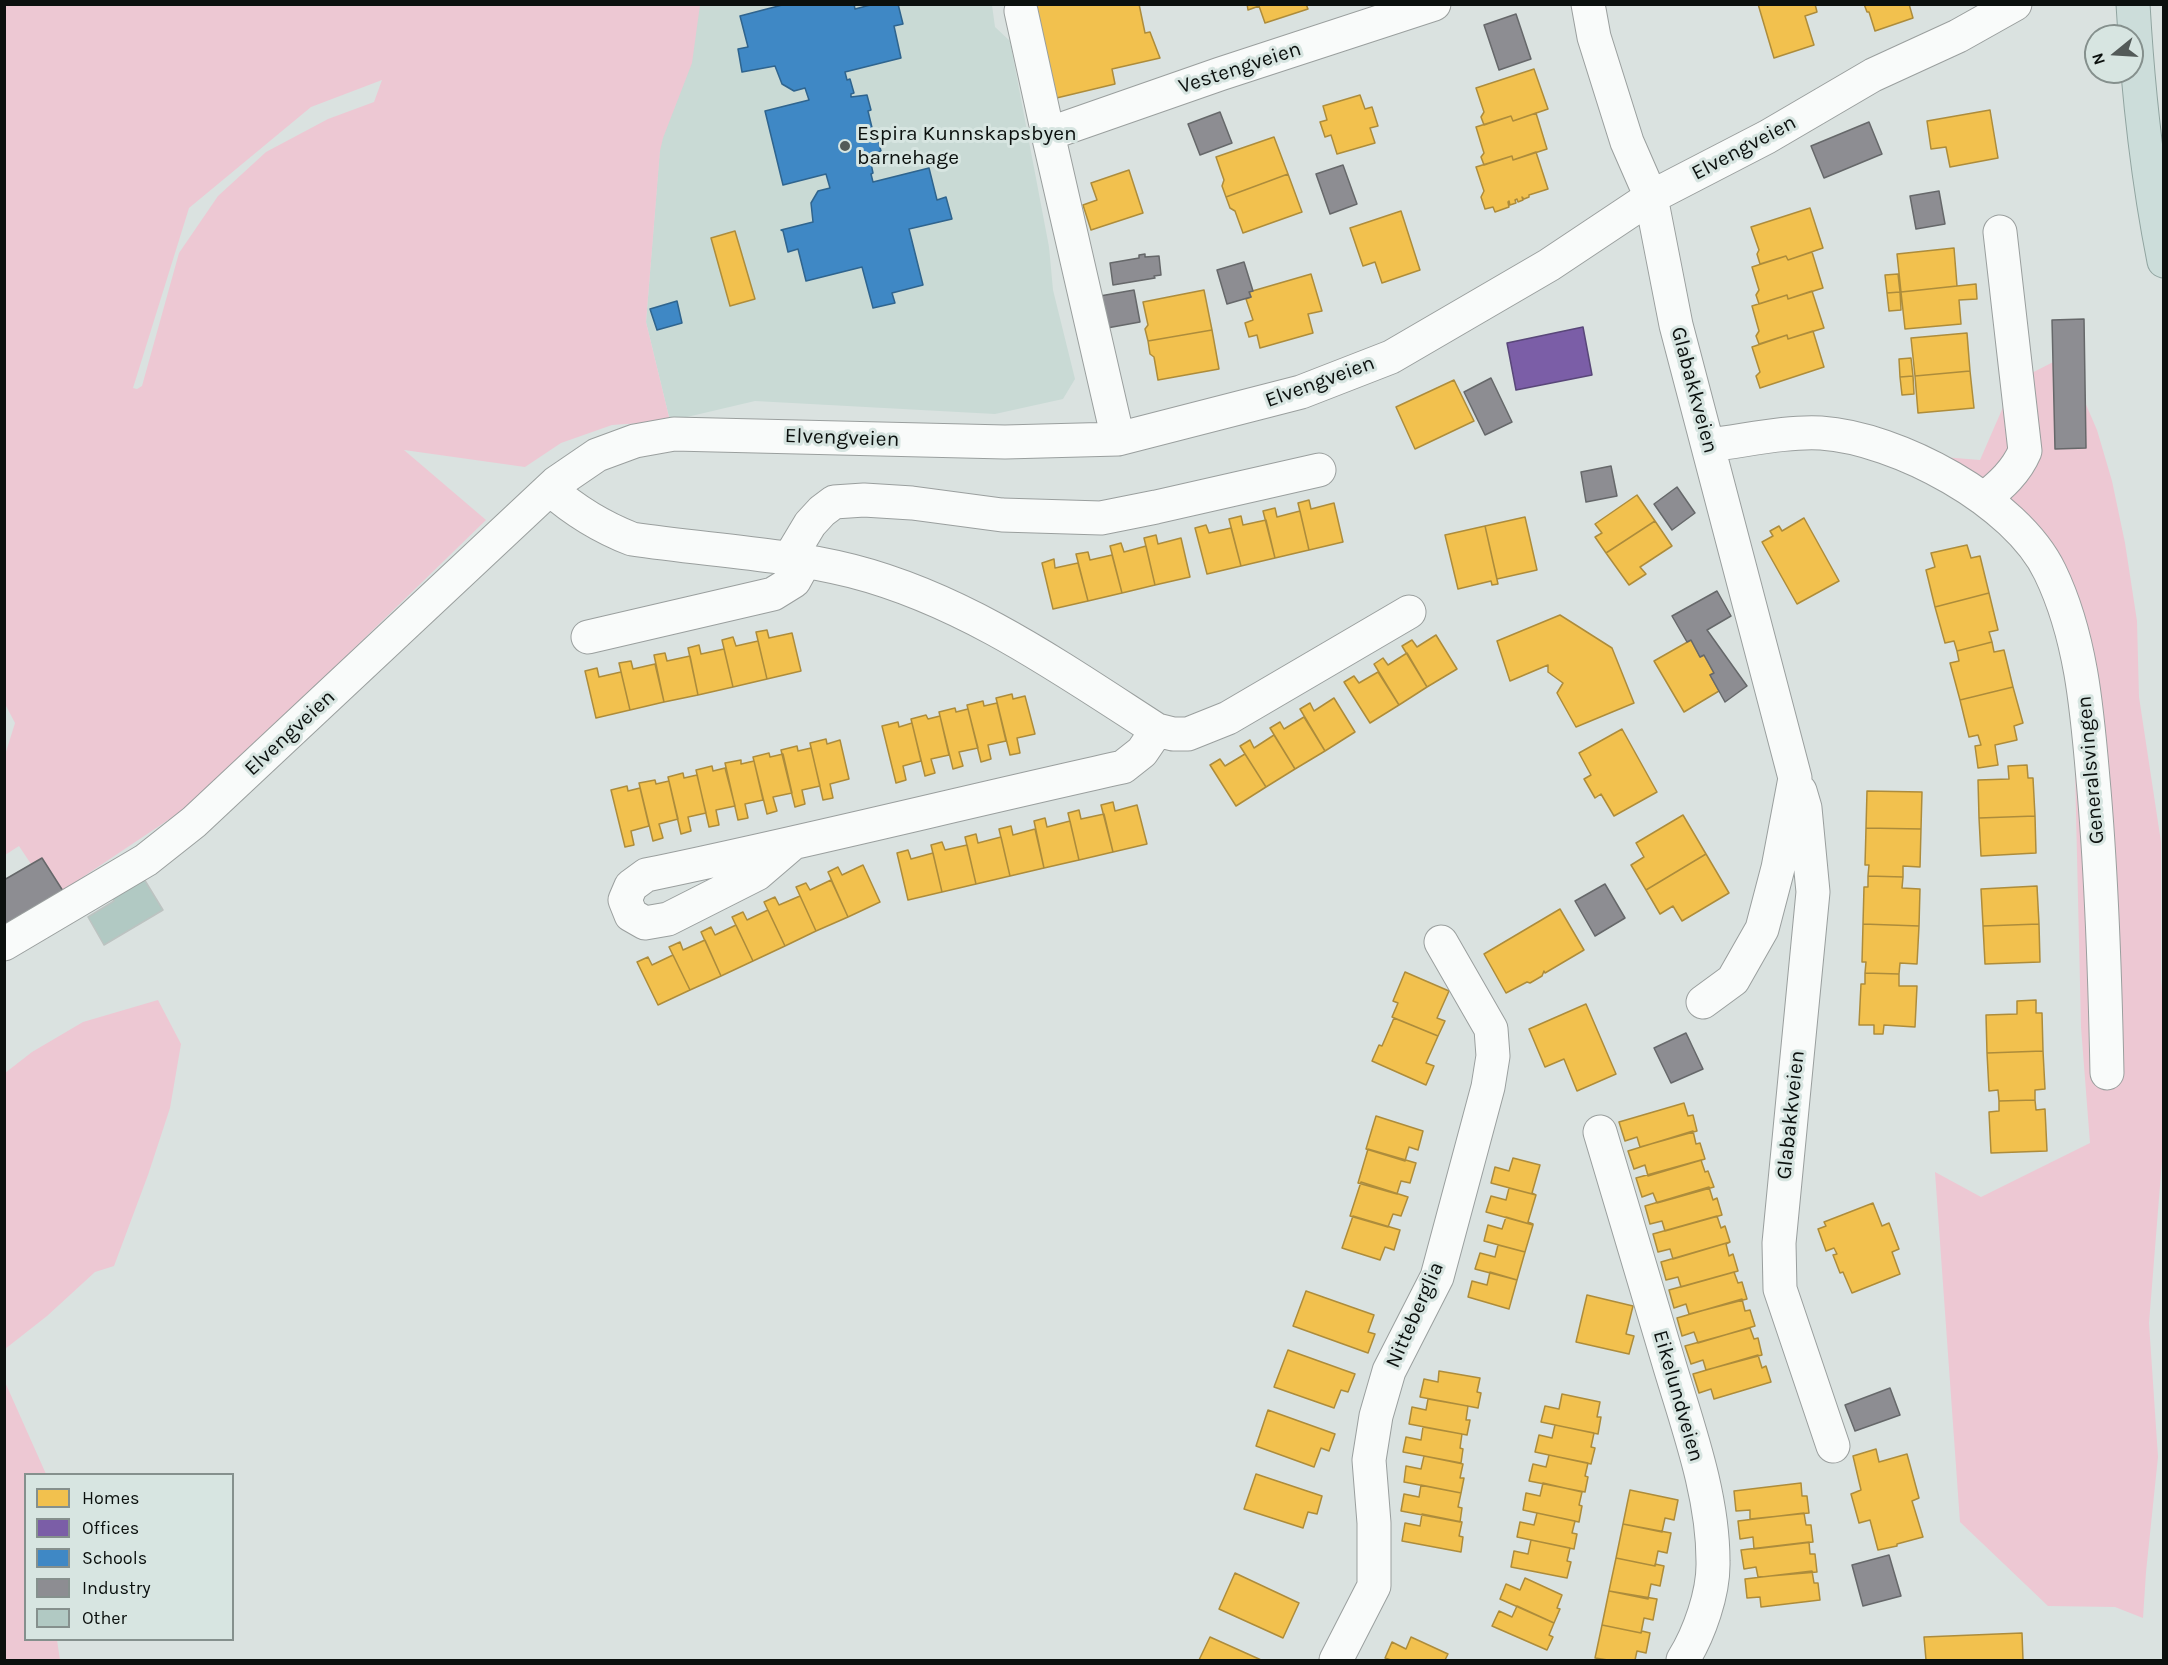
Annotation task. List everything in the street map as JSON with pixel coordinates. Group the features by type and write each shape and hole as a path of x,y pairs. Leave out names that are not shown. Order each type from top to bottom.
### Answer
{"highway":[{"path":"2133,4 2151,200 2163,261"}],"street":[{"name":"Vestengveien","path":"1048,134 1220,74 1434,4"},
{"name":"Glabakkveien","path":"1588,4 1594,37 1627,142 1651,197 1676,325 1795,778 1805,808 1813,892 1779,1243 1780,1289 1833,1446"},
{"name":"Elvengveien","path":"4,944 146,860 194,822 550,489 597,455 635,441 674,434 1005,442 1118,439 1302,392 1391,357 1549,265 1651,197 1767,137 1873,75 1958,36 2015,4"},
{"path":"1021,11 1118,439"},
{"path":"1983,499 2007,479 2019,465 2025,451 2000,232"},
{"name":"Generalsvingen","path":"1709,445 1789,434 1819,433 1853,437 1881,446 1928,466 1983,499 2019,529 2049,570 2065,610 2081,674 2096,815 2104,945 2107,1073"},
{"path":"588,637 773,594 794,581 797,560 810,524 834,502 864,500 912,503 1002,515 1101,518 1319,470"},
{"path":"550,489 569,506 589,519 632,539 797,560 853,571 897,585 988,624 1157,730 1173,734 1188,734 1228,718 1409,612"},
{"path":"792,844 945,806 1123,767 1142,752 1157,730"},
{"name":"Glabakkveien","path":"1703,1002 1733,980 1762,929 1778,868 1795,778"},
{"name":"Nitteberglia","path":"1336,1660 1374,1586 1374,1523 1369,1460 1376,1416 1389,1371 1437,1276 1488,1087 1493,1056 1491,1029 1441,942"},
{"name":"Eikelundveien","path":"1600,1132 1678,1394 1710,1512 1713,1564 1708,1595 1695,1641 1683,1660"}],"shaded area":[{"path":"5,5 700,5 692,63 660,151 646,322 670,421 612,425 561,443 525,467 404,450 486,520 198,800 53,897 19,846 5,855 5,755 15,723 5,704","holes":["382,80 374,102 328,119 266,152 218,196 179,253 142,386 137,389 133,388 189,208 311,107"]},
{"name":"Espira Kunnskapsbyen barnehage","path":"675,5 992,5 995,27 1010,41 1049,247 1053,290 1075,379 1063,399 995,414 755,401 670,421 646,322 668,46"},
{"path":"2065,356 2097,430 2112,481 2125,543 2137,621 2139,697 2161,842 2164,1136 2149,1323 2158,1457 2143,1618 2115,1607 2048,1606 1960,1522 1935,1172 1981,1197 2090,1143 2081,1027 2073,684 2009,502 1919,455 1980,460 2014,382"},
{"path":"158,1000 181,1044 170,1108 114,1266 95,1272 47,1316 5,1349 5,1073 32,1052 83,1022"},
{"path":"5,1382 46,1473 24,1473 24,1641 57,1641 60,1660 5,1660"}],"building: Homes":[{"path":"1024,4 1139,4 1145,33 1150,32 1160,58 1112,69 1115,84 1044,101"},
{"path":"1247,4 1306,4 1308,9 1265,23 1259,6 1248,10"},
{"path":"1758,4 1815,4 1817,12 1805,16 1814,45 1774,58"},
{"path":"1864,4 1909,4 1913,18 1875,31"},
{"path":"1534,69 1548,109 1513,121 1511,116 1484,125 1481,117 1484,112 1476,88"},
{"path":"1360,95 1365,109 1372,107 1378,126 1370,128 1375,143 1337,154 1331,135 1325,137 1320,122 1327,120 1323,106"},
{"path":"1990,110 1998,158 1950,167 1946,147 1931,149 1927,121"},
{"path":"1536,113 1547,149 1513,160 1512,156 1484,165 1481,157 1484,153 1476,127 1511,116 1513,121"},
{"path":"1274,137 1288,174 1226,197 1222,186 1224,180 1216,157"},
{"path":"1536,152 1548,189 1524,199 1522,197 1523,200 1518,202 1517,199 1516,203 1510,205 1509,201 1509,207 1495,212 1493,207 1485,209 1481,197 1484,191 1476,167 1512,156 1513,160"},
{"path":"1129,170 1143,213 1091,230 1083,205 1097,200 1091,183"},
{"path":"1288,174 1302,212 1243,233 1235,211 1230,208 1226,197"},
{"path":"1810,208 1823,248 1788,260 1786,256 1760,264 1757,254 1759,250 1751,227"},
{"path":"1401,211 1420,270 1382,283 1375,262 1363,266 1350,228"},
{"path":"735,231 755,299 730,306 711,238"},
{"path":"1954,248 1957,286 1901,292 1897,254"},
{"path":"1812,252 1823,288 1788,299 1787,295 1759,304 1756,295 1759,290 1752,267 1786,256 1788,260"},
{"path":"1311,274 1322,311 1308,314 1313,333 1260,348 1257,335 1249,337 1245,323 1253,320 1246,299 1251,297 1249,292"},
{"path":"1898,274 1900,292 1887,293 1885,275"},
{"path":"1976,284 1977,299 1959,300 1961,324 1905,329 1901,292"},
{"path":"1204,290 1212,330 1148,341 1145,329 1148,325 1143,302"},
{"path":"1812,291 1824,328 1788,339 1787,335 1759,344 1756,336 1759,331 1752,306 1787,295 1788,299"},
{"path":"1900,292 1901,310 1889,311 1887,293"},
{"path":"1212,330 1219,369 1158,380 1154,357 1150,354 1148,341"},
{"path":"1813,331 1824,367 1760,388 1756,376 1760,372 1752,347 1787,335 1788,339"},
{"path":"1967,333 1970,371 1915,376 1911,338"},
{"path":"1911,358 1913,376 1900,377 1899,359"},
{"path":"1970,371 1974,408 1918,413 1915,376"},
{"path":"1913,376 1914,394 1902,395 1900,377"},
{"path":"1454,380 1474,421 1415,449 1396,407"},
{"path":"1637,495 1655,521 1606,553 1595,537 1602,533 1595,524"},
{"path":"1309,500 1311,509 1334,503 1343,542 1309,550 1298,503"},
{"path":"1275,508 1277,517 1300,511 1309,550 1275,558 1263,511"},
{"path":"1241,516 1243,525 1266,520 1275,558 1241,566 1229,519"},
{"path":"1525,517 1537,570 1497,579 1485,526"},
{"path":"1804,518 1839,581 1797,604 1762,542 1773,536 1770,531 1779,526 1782,531"},
{"path":"1655,521 1672,546 1640,567 1646,574 1629,585 1606,553"},
{"path":"1206,525 1209,533 1231,528 1241,566 1207,574 1195,528"},
{"path":"1485,526 1498,584 1492,585 1491,581 1458,589 1445,535"},
{"path":"1156,535 1158,544 1181,538 1190,577 1155,585 1144,538"},
{"path":"1121,543 1124,552 1146,546 1155,585 1122,593 1110,546"},
{"path":"1967,545 1971,558 1980,556 1989,593 1935,607 1926,570 1935,567 1931,553"},
{"path":"1088,552 1090,560 1112,555 1122,593 1088,601 1076,554"},
{"path":"1054,559 1055,568 1078,563 1088,601 1053,609 1042,563"},
{"path":"1989,593 1998,630 1989,632 1992,642 1957,651 1954,641 1945,643 1935,607"},
{"path":"1560,615 1612,648 1634,703 1576,727 1557,693 1563,683 1548,672 1548,665 1510,681 1497,641"},
{"path":"767,630 769,638 792,633 801,671 767,679 756,632"},
{"path":"1436,635 1457,669 1427,687 1402,646 1412,640 1417,647"},
{"path":"733,637 736,646 758,641 767,679 733,687 722,640"},
{"path":"1691,640 1700,657 1704,655 1714,673 1710,675 1719,691 1684,712 1654,661"},
{"path":"1992,642 1994,652 2004,650 2013,687 1960,700 1950,663 1959,661 1957,651"},
{"path":"699,645 701,654 724,649 733,687 698,695 688,648"},
{"path":"665,653 667,661 690,656 698,695 664,702 654,655"},
{"path":"1407,653 1427,687 1399,705 1374,664 1383,658 1388,665"},
{"path":"631,661 633,669 655,664 664,702 630,710 619,663"},
{"path":"597,668 599,677 621,672 630,710 596,718 585,671"},
{"path":"1378,672 1399,705 1370,723 1344,682 1354,676 1359,683"},
{"path":"2013,687 2023,723 2014,726 2017,740 1995,745 1998,765 1978,768 1975,746 1981,745 1978,735 1969,737 1960,700"},
{"path":"1012,694 1013,699 1025,696 1035,734 1017,738 1020,753 1010,755 996,698"},
{"path":"1334,698 1355,732 1325,751 1300,709 1310,703 1314,711"},
{"path":"983,701 984,706 997,703 1006,741 988,745 991,759 981,762 967,705"},
{"path":"955,708 956,712 968,709 978,748 959,752 963,766 953,769 939,712"},
{"path":"926,715 928,719 940,716 949,755 931,759 935,773 925,776 911,719"},
{"path":"1304,717 1325,751 1295,769 1270,728 1280,722 1284,729"},
{"path":"898,722 899,727 912,723 921,761 903,766 906,780 896,783 882,726"},
{"path":"1622,729 1657,792 1614,816 1601,794 1595,798 1584,779 1591,775 1579,753"},
{"path":"1274,735 1295,769 1266,787 1240,746 1250,740 1254,748"},
{"path":"826,739 827,744 840,740 849,779 830,784 833,798 823,800 810,743"},
{"path":"797,746 798,751 811,748 820,786 802,790 805,804 795,807 781,750"},
{"path":"769,753 770,757 783,754 792,793 773,797 777,811 767,814 753,757"},
{"path":"1245,754 1266,787 1236,806 1210,765 1220,759 1225,766"},
{"path":"741,760 741,764 754,761 763,800 745,804 748,818 738,820 725,763"},
{"path":"2027,765 2028,778 2033,778 2035,816 1979,818 1978,780 2009,779 2008,766"},
{"path":"712,766 713,771 725,768 735,806 716,810 719,825 709,827 696,770"},
{"path":"683,773 684,778 697,775 706,813 688,817 691,831 681,834 668,777"},
{"path":"655,780 656,784 669,781 678,819 659,824 663,838 653,841 639,783"},
{"path":"627,786 628,791 640,788 649,826 631,831 634,845 625,847 611,790"},
{"path":"1867,791 1922,792 1921,829 1866,828"},
{"path":"1113,802 1115,811 1137,805 1147,844 1113,852 1101,805"},
{"path":"1079,810 1081,819 1104,814 1113,852 1079,860 1068,813"},
{"path":"1683,815 1706,854 1646,890 1631,865 1644,857 1636,843"},
{"path":"2035,816 2036,853 1981,856 1979,818"},
{"path":"1045,818 1047,827 1070,821 1079,860 1044,868 1034,821"},
{"path":"1011,826 1013,835 1035,829 1044,868 1010,876 999,829"},
{"path":"1866,828 1921,829 1920,867 1903,866 1903,877 1868,876 1869,865 1865,865"},
{"path":"976,834 978,843 1001,837 1010,876 976,884 965,837"},
{"path":"942,842 945,850 967,845 976,884 942,892 931,845"},
{"path":"908,850 911,859 933,853 942,892 908,900 897,853"},
{"path":"1706,854 1729,893 1682,921 1673,906 1660,914 1646,890"},
{"path":"863,865 880,902 848,917 828,872 838,867 842,875"},
{"path":"1868,876 1903,877 1902,888 1920,889 1919,926 1863,924 1864,887 1868,887"},
{"path":"831,880 848,917 816,931 796,887 806,883 810,890"},
{"path":"2037,886 2039,924 1983,926 1981,889"},
{"path":"800,896 816,931 785,946 764,902 775,897 779,905"},
{"path":"1560,909 1584,950 1545,973 1544,971 1542,976 1530,983 1527,982 1506,993 1484,954"},
{"path":"768,910 785,946 753,961 732,917 743,912 747,920"},
{"path":"1863,924 1919,926 1917,964 1900,963 1899,974 1865,973 1866,962 1862,962"},
{"path":"2039,924 2040,962 1985,964 1983,926"},
{"path":"736,925 753,961 721,976 701,932 711,927 715,935"},
{"path":"705,940 721,976 690,990 669,947 680,942 683,950"},
{"path":"673,955 690,990 658,1005 637,962 648,957 652,965"},
{"path":"1405,972 1449,991 1437,1018 1445,1021 1438,1036 1392,1017 1398,1003 1393,1001"},
{"path":"1865,973 1899,974 1899,986 1917,986 1915,1027 1884,1025 1883,1034 1874,1034 1874,1025 1859,1025 1861,984 1865,984"},
{"path":"2036,1000 2036,1013 2042,1013 2043,1051 1987,1053 1986,1015 2017,1014 2017,1001"},
{"path":"1586,1004 1616,1074 1577,1091 1564,1059 1545,1067 1529,1029"},
{"path":"1394,1018 1438,1036 1426,1063 1434,1066 1426,1085 1372,1061 1379,1045 1382,1046"},
{"path":"2043,1051 2045,1089 2035,1090 2035,1100 1999,1101 1998,1090 1989,1091 1987,1053"},
{"path":"2035,1100 2036,1110 2045,1109 2047,1151 1991,1153 1989,1112 1999,1111 1999,1101"},
{"path":"1684,1103 1688,1116 1693,1115 1697,1131 1640,1147 1637,1137 1625,1141 1619,1122"},
{"path":"1376,1116 1423,1131 1418,1150 1409,1147 1405,1161 1366,1149"},
{"path":"1693,1131 1696,1144 1700,1143 1705,1159 1648,1176 1645,1165 1634,1169 1628,1151"},
{"path":"1368,1149 1416,1163 1410,1183 1401,1181 1397,1194 1358,1183"},
{"path":"1513,1158 1540,1165 1532,1193 1536,1195 1491,1183 1495,1167 1509,1171"},
{"path":"1701,1160 1714,1187 1657,1203 1653,1193 1642,1197 1636,1178"},
{"path":"1361,1182 1408,1197 1401,1216 1393,1214 1388,1227 1350,1216"},
{"path":"1709,1187 1713,1200 1717,1198 1722,1215 1665,1231 1662,1221 1650,1224 1645,1206"},
{"path":"1509,1188 1536,1195 1528,1222 1533,1225 1486,1212 1491,1196 1506,1200"},
{"path":"1873,1203 1882,1226 1889,1223 1899,1249 1892,1252 1900,1274 1852,1293 1843,1272 1840,1273 1833,1255 1837,1254 1834,1248 1826,1251 1818,1229 1826,1226 1824,1222"},
{"path":"1353,1216 1400,1230 1394,1250 1385,1247 1380,1260 1342,1248"},
{"path":"1717,1216 1721,1228 1725,1226 1730,1242 1673,1259 1670,1249 1658,1252 1653,1234"},
{"path":"1506,1217 1533,1225 1525,1252 1484,1241 1488,1225 1502,1229"},
{"path":"1730,1242 1726,1244 1729,1256 1733,1254 1738,1271 1681,1287 1678,1277 1666,1280 1661,1262"},
{"path":"1498,1245 1525,1252 1517,1280 1475,1269 1480,1253 1495,1257"},
{"path":"1490,1272 1517,1280 1509,1309 1468,1297 1472,1281 1487,1285"},
{"path":"1734,1272 1738,1283 1742,1282 1747,1299 1689,1314 1686,1304 1674,1308 1669,1290"},
{"path":"1306,1291 1374,1315 1368,1332 1375,1334 1368,1353 1293,1326"},
{"path":"1587,1295 1633,1306 1626,1334 1634,1336 1629,1354 1576,1342"},
{"path":"1742,1299 1745,1311 1750,1310 1755,1326 1698,1343 1694,1332 1682,1336 1677,1318"},
{"path":"1750,1328 1754,1339 1758,1338 1762,1355 1706,1370 1703,1360 1691,1364 1685,1346"},
{"path":"1288,1350 1355,1374 1348,1392 1341,1390 1334,1408 1274,1387"},
{"path":"1758,1355 1762,1368 1766,1366 1771,1382 1714,1399 1711,1389 1699,1393 1693,1374"},
{"path":"1439,1371 1480,1378 1477,1392 1481,1393 1478,1408 1420,1397 1424,1379 1438,1382"},
{"path":"1562,1394 1600,1402 1597,1417 1601,1417 1598,1434 1541,1422 1545,1406 1559,1409"},
{"path":"1428,1399 1468,1406 1466,1420 1470,1420 1467,1435 1409,1424 1412,1407 1426,1410"},
{"path":"1268,1410 1335,1434 1329,1451 1321,1448 1314,1467 1256,1446"},
{"path":"1555,1425 1594,1433 1591,1447 1595,1448 1591,1464 1535,1452 1539,1435 1552,1438"},
{"path":"1423,1427 1462,1434 1461,1463 1403,1452 1406,1437 1421,1440"},
{"path":"1876,1449 1879,1462 1907,1454 1919,1498 1912,1501 1923,1537 1878,1550 1870,1520 1859,1523 1851,1494 1861,1490 1853,1456"},
{"path":"1549,1455 1588,1463 1585,1492 1529,1481 1533,1464 1546,1467"},
{"path":"1424,1456 1463,1464 1460,1478 1464,1478 1461,1493 1404,1482 1406,1466 1421,1469"},
{"path":"1256,1474 1322,1496 1317,1514 1308,1512 1303,1528 1244,1509"},
{"path":"1543,1483 1582,1492 1579,1522 1523,1510 1526,1493 1540,1496"},
{"path":"1801,1483 1802,1496 1807,1496 1809,1513 1750,1519 1750,1510 1736,1511 1734,1491"},
{"path":"1421,1485 1461,1493 1458,1507 1462,1508 1460,1522 1401,1511 1404,1494 1419,1497"},
{"path":"1630,1490 1678,1500 1674,1520 1665,1518 1662,1532 1623,1524"},
{"path":"1537,1513 1575,1521 1572,1533 1577,1534 1574,1549 1517,1537 1520,1522 1534,1525"},
{"path":"1804,1513 1806,1525 1811,1525 1813,1542 1754,1549 1753,1537 1740,1539 1738,1521"},
{"path":"1422,1514 1462,1522 1459,1536 1463,1537 1461,1552 1402,1541 1405,1523 1420,1526"},
{"path":"1623,1524 1671,1533 1667,1553 1658,1551 1655,1566 1616,1558"},
{"path":"1531,1540 1570,1548 1567,1561 1571,1562 1567,1578 1511,1567 1514,1551 1528,1554"},
{"path":"1809,1542 1810,1554 1815,1554 1817,1572 1758,1577 1756,1567 1744,1569 1741,1550"},
{"path":"1616,1558 1664,1566 1660,1586 1651,1584 1648,1599 1609,1591"},
{"path":"1812,1571 1814,1583 1818,1583 1820,1600 1761,1607 1760,1597 1747,1598 1745,1579"},
{"path":"1235,1573 1299,1603 1283,1638 1219,1609"},
{"path":"1525,1578 1562,1595 1557,1608 1560,1609 1554,1623 1500,1599 1506,1584 1520,1590"},
{"path":"1609,1591 1657,1599 1653,1620 1644,1618 1641,1633 1602,1625"},
{"path":"1517,1606 1554,1623 1549,1635 1553,1637 1547,1650 1492,1626 1499,1611 1512,1617"},
{"path":"1602,1625 1650,1633 1646,1653 1637,1651 1635,1660 1595,1658"},
{"path":"2022,1633 2023,1660 1926,1660 1924,1637"},
{"path":"1210,1637 1259,1659 1261,1660 1199,1660"},
{"path":"1411,1637 1448,1654 1445,1660 1385,1658 1392,1642 1406,1649"}],"building: Offices":[{"path":"1583,327 1592,375 1516,390 1507,343"}],"building: Schools":[{"path":"786,4 854,4 855,9 874,4 898,4 903,24 894,26 901,58 845,72 847,80 850,79 854,93 851,97 867,95 871,110 868,111 874,136 877,136 881,151 866,156 867,160 870,159 873,182 929,168 937,200 946,197 952,219 909,229 923,285 892,293 895,303 873,308 862,267 806,281 798,249 788,252 781,230 813,222 811,203 818,191 830,188 826,174 783,185 765,111 809,100 805,88 794,91 782,84 775,66 742,72 738,49 748,47 740,16"},
{"path":"677,301 682,323 657,330 650,309"}],"building: Industry":[{"path":"1516,14 1531,59 1499,70 1484,25"},
{"path":"1220,112 1232,143 1200,155 1188,124"},
{"path":"1869,122 1882,154 1824,178 1811,146"},
{"path":"1343,165 1357,204 1330,214 1316,174"},
{"path":"1939,191 1945,224 1916,229 1910,196"},
{"path":"1145,254 1145,257 1159,256 1161,275 1113,285 1110,263 1139,258 1139,255"},
{"path":"1244,262 1253,291 1249,292 1251,297 1227,304 1217,270"},
{"path":"1134,290 1140,322 1107,328 1100,296"},
{"path":"2084,319 2086,448 2055,449 2052,320"},
{"path":"1491,378 1512,422 1485,435 1464,392"},
{"path":"1611,466 1617,496 1586,502 1581,472"},
{"path":"1677,487 1695,513 1672,530 1654,504"},
{"path":"1717,591 1731,616 1707,630 1747,686 1725,702 1710,675 1714,673 1704,655 1700,657 1691,640 1687,642 1672,616"},
{"path":"42,858 63,891 4,926 4,880"},
{"path":"1605,884 1625,918 1595,936 1575,901"},
{"path":"1686,1033 1703,1069 1671,1083 1654,1048"},
{"path":"1890,1388 1900,1415 1855,1431 1845,1405"},
{"path":"1889,1555 1901,1596 1863,1606 1852,1565"}],"building: Other":[{"path":"141,874 163,910 104,945 88,917 114,901 109,893"}],"place":[{"name":"Espira Kunnskapsbyen barnehage","path":"845,146"}]}
